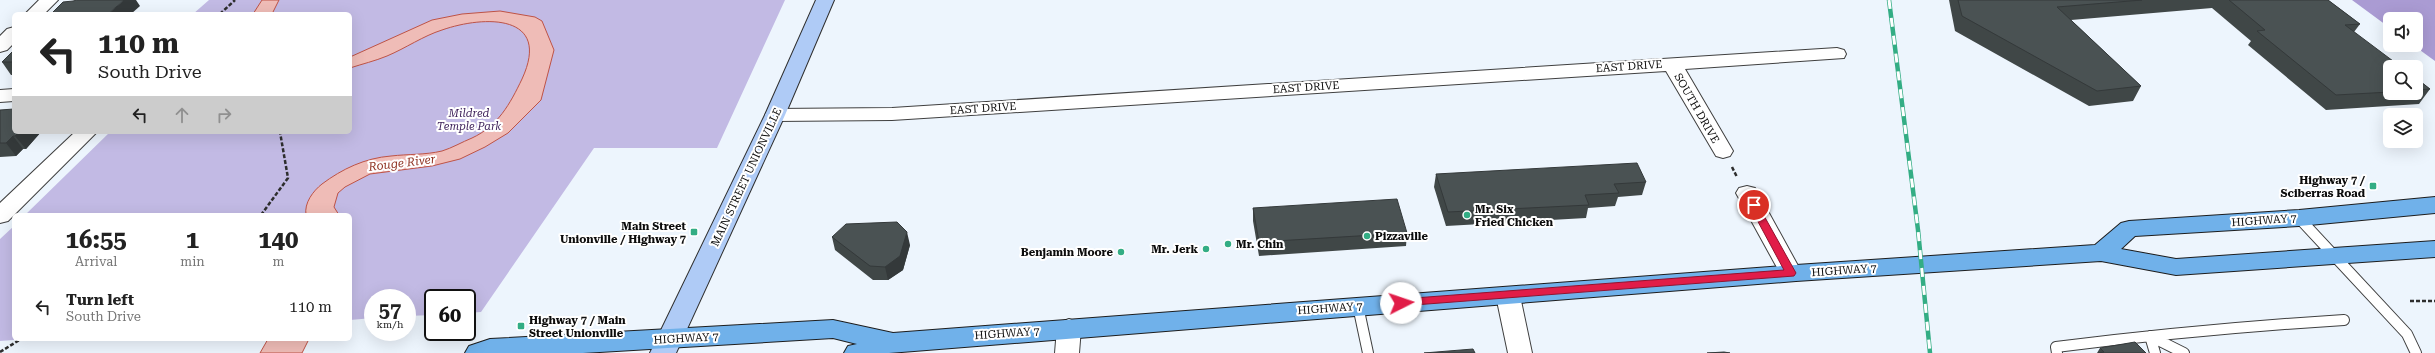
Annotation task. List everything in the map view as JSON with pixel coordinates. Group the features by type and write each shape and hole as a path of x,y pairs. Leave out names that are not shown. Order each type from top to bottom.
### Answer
{"main road":[{"name":"MAIN STREET UNIONVILLE","path":"666,346 775,115 825,0"},
{"name":"HIGHWAY 7","path":"2101,253 2129,229 2299,218 2435,205"},
{"name":"HIGHWAY 7","path":"857,353 894,342 1358,306 1508,296 1791,273 2101,253 2176,267 2435,249"},
{"name":"HIGHWAY 7","path":"478,353 490,349 666,346 833,329 894,342"}],"street":[{"path":"36,12 49,0"},
{"path":"0,46 12,35"},
{"name":"EAST DRIVE","path":"775,115 914,112 1837,54"},
{"name":"SOUTH DRIVE","path":"1672,64 1723,151"},
{"path":"0,96 12,96"},
{"path":"0,216 84,134"},
{"path":"1747,193 1791,273"},
{"path":"1508,296 1520,353"},
{"path":"1067,353 1069,328"}],"lane":[{"path":"2299,218 2407,334 2416,353"},
{"path":"1358,306 1368,353"},
{"path":"2057,353 2056,347 2150,336 2211,329 2344,320"},
{"path":"2150,336 2155,353"},
{"path":"2150,336 2184,353"}],"path":[{"path":"222,12 235,0"},
{"path":"262,213 288,178 280,134"},
{"path":"1723,151 1747,193"},
{"path":"2410,301 2435,301"},
{"path":"0,352 18,341"}],"green space":[{"name":"Mildred Temple Park","path":"209,0 785,0 717,148 594,148 481,312 476,312 476,289 424,289 424,315 416,316 416,289 364,289 364,319 352,320 352,213 27,213 108,134 352,134 352,12 195,12"},
{"path":"12,228 12,340 0,341 0,239"}],"shaded area":[{"path":"2352,0 2435,0 2435,61 2423,52 2423,12 2383,12 2383,23"}],"water":[{"path":"262,0 279,0 273,12 254,12"},
{"name":"Rouge River","path":"500,11 535,17 542,21 554,50 541,100 508,133 485,147 460,159 432,166 370,174 345,187 338,193 334,207 338,213 306,213 306,206 315,190 322,184 354,165 381,157 442,151 481,133 496,121 513,97 522,79 529,58 528,42 521,31 509,24 477,22 459,25 428,35 387,56 352,67 352,56 432,20 462,14"},
{"path":"267,341 308,341 302,353 260,353"}],"building":[{"path":"124,0 110,12 53,12 63,2"},
{"path":"1958,0 2142,0 2057,7 2141,86 2097,91 1962,16"},
{"path":"2229,0 2328,0 2360,24 2345,25 2392,60 2383,60 2383,92 2336,95 2257,31 2265,30"},
{"path":"12,52 12,62 2,62"},
{"path":"2423,84 2430,89 2423,90"},
{"path":"12,109 12,134 17,134 6,143 0,143 0,110"},
{"path":"1637,163 1646,182 1614,184 1619,193 1585,195 1589,205 1448,212 1436,174"},
{"path":"1397,199 1407,233 1259,242 1253,208"},
{"path":"897,222 907,232 900,256 885,267 870,266 832,237 846,224"},
{"path":"2135,342 2146,353 2098,353 2104,352 2100,348"},
{"path":"1473,349 1475,353 1424,353"},
{"path":"1724,352 1730,353 1707,353"}],"railway":[{"path":"1889,0 1918,230 1930,353"}],"place":[{"name":"Highway 7 / Sciberras Road","path":"2373,186"},
{"name":"Mr. Six Fried Chicken","path":"1467,215"},
{"name":"Main Street Unionville / Highway 7","path":"694,232"},
{"name":"Pizzaville","path":"1367,236"},
{"name":"Mr. Chin","path":"1228,244"},
{"name":"Mr. Jerk","path":"1206,249"},
{"name":"Benjamin Moore","path":"1121,252"},
{"name":"Highway 7 / Main Street Unionville","path":"521,326"}],"route":[{"path":"1401,303 1508,296 1791,273 1754,205"}]}
